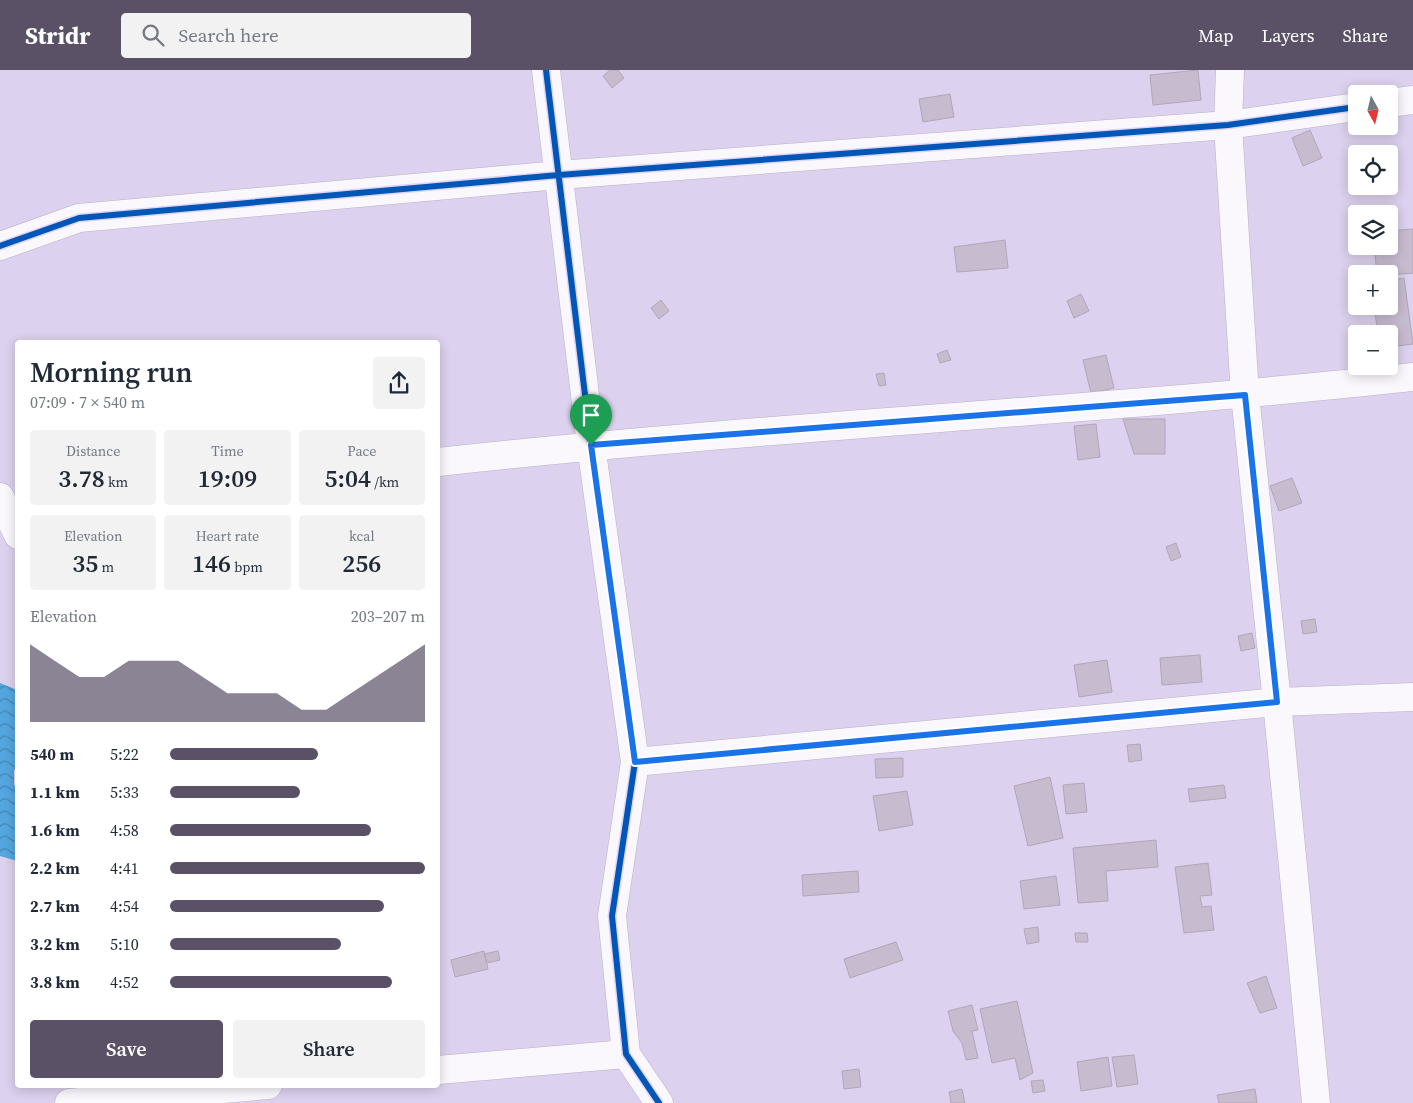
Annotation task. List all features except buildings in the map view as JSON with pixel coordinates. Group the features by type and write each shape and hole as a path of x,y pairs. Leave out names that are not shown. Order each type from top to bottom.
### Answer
{"street":[{"path":"546,70 591,445 635,762 612,916 626,1054 659,1103"},
{"path":"1230,70 1228,125 1245,395 1316,1103"},
{"path":"1398,102 1413,100"},
{"path":"0,246 79,218 559,175 1228,125 1348,109"},
{"path":"440,462 591,445 1245,395 1413,377"},
{"path":"15,496 0,497 15,529"},
{"path":"635,762 1277,702 1413,697"},
{"path":"440,1070 626,1054"},
{"path":"69,1103 103,1092 197,1088"}],"water":[{"path":"0,683 15,689 15,860 0,856"}],"cycle path":[{"path":"546,70 591,445 635,762 612,916 626,1054 659,1103"},
{"path":"0,246 79,218 559,175 1228,125 1348,108"}],"route":[{"path":"1245,395 1277,702 635,762 591,445 1245,395"}]}
